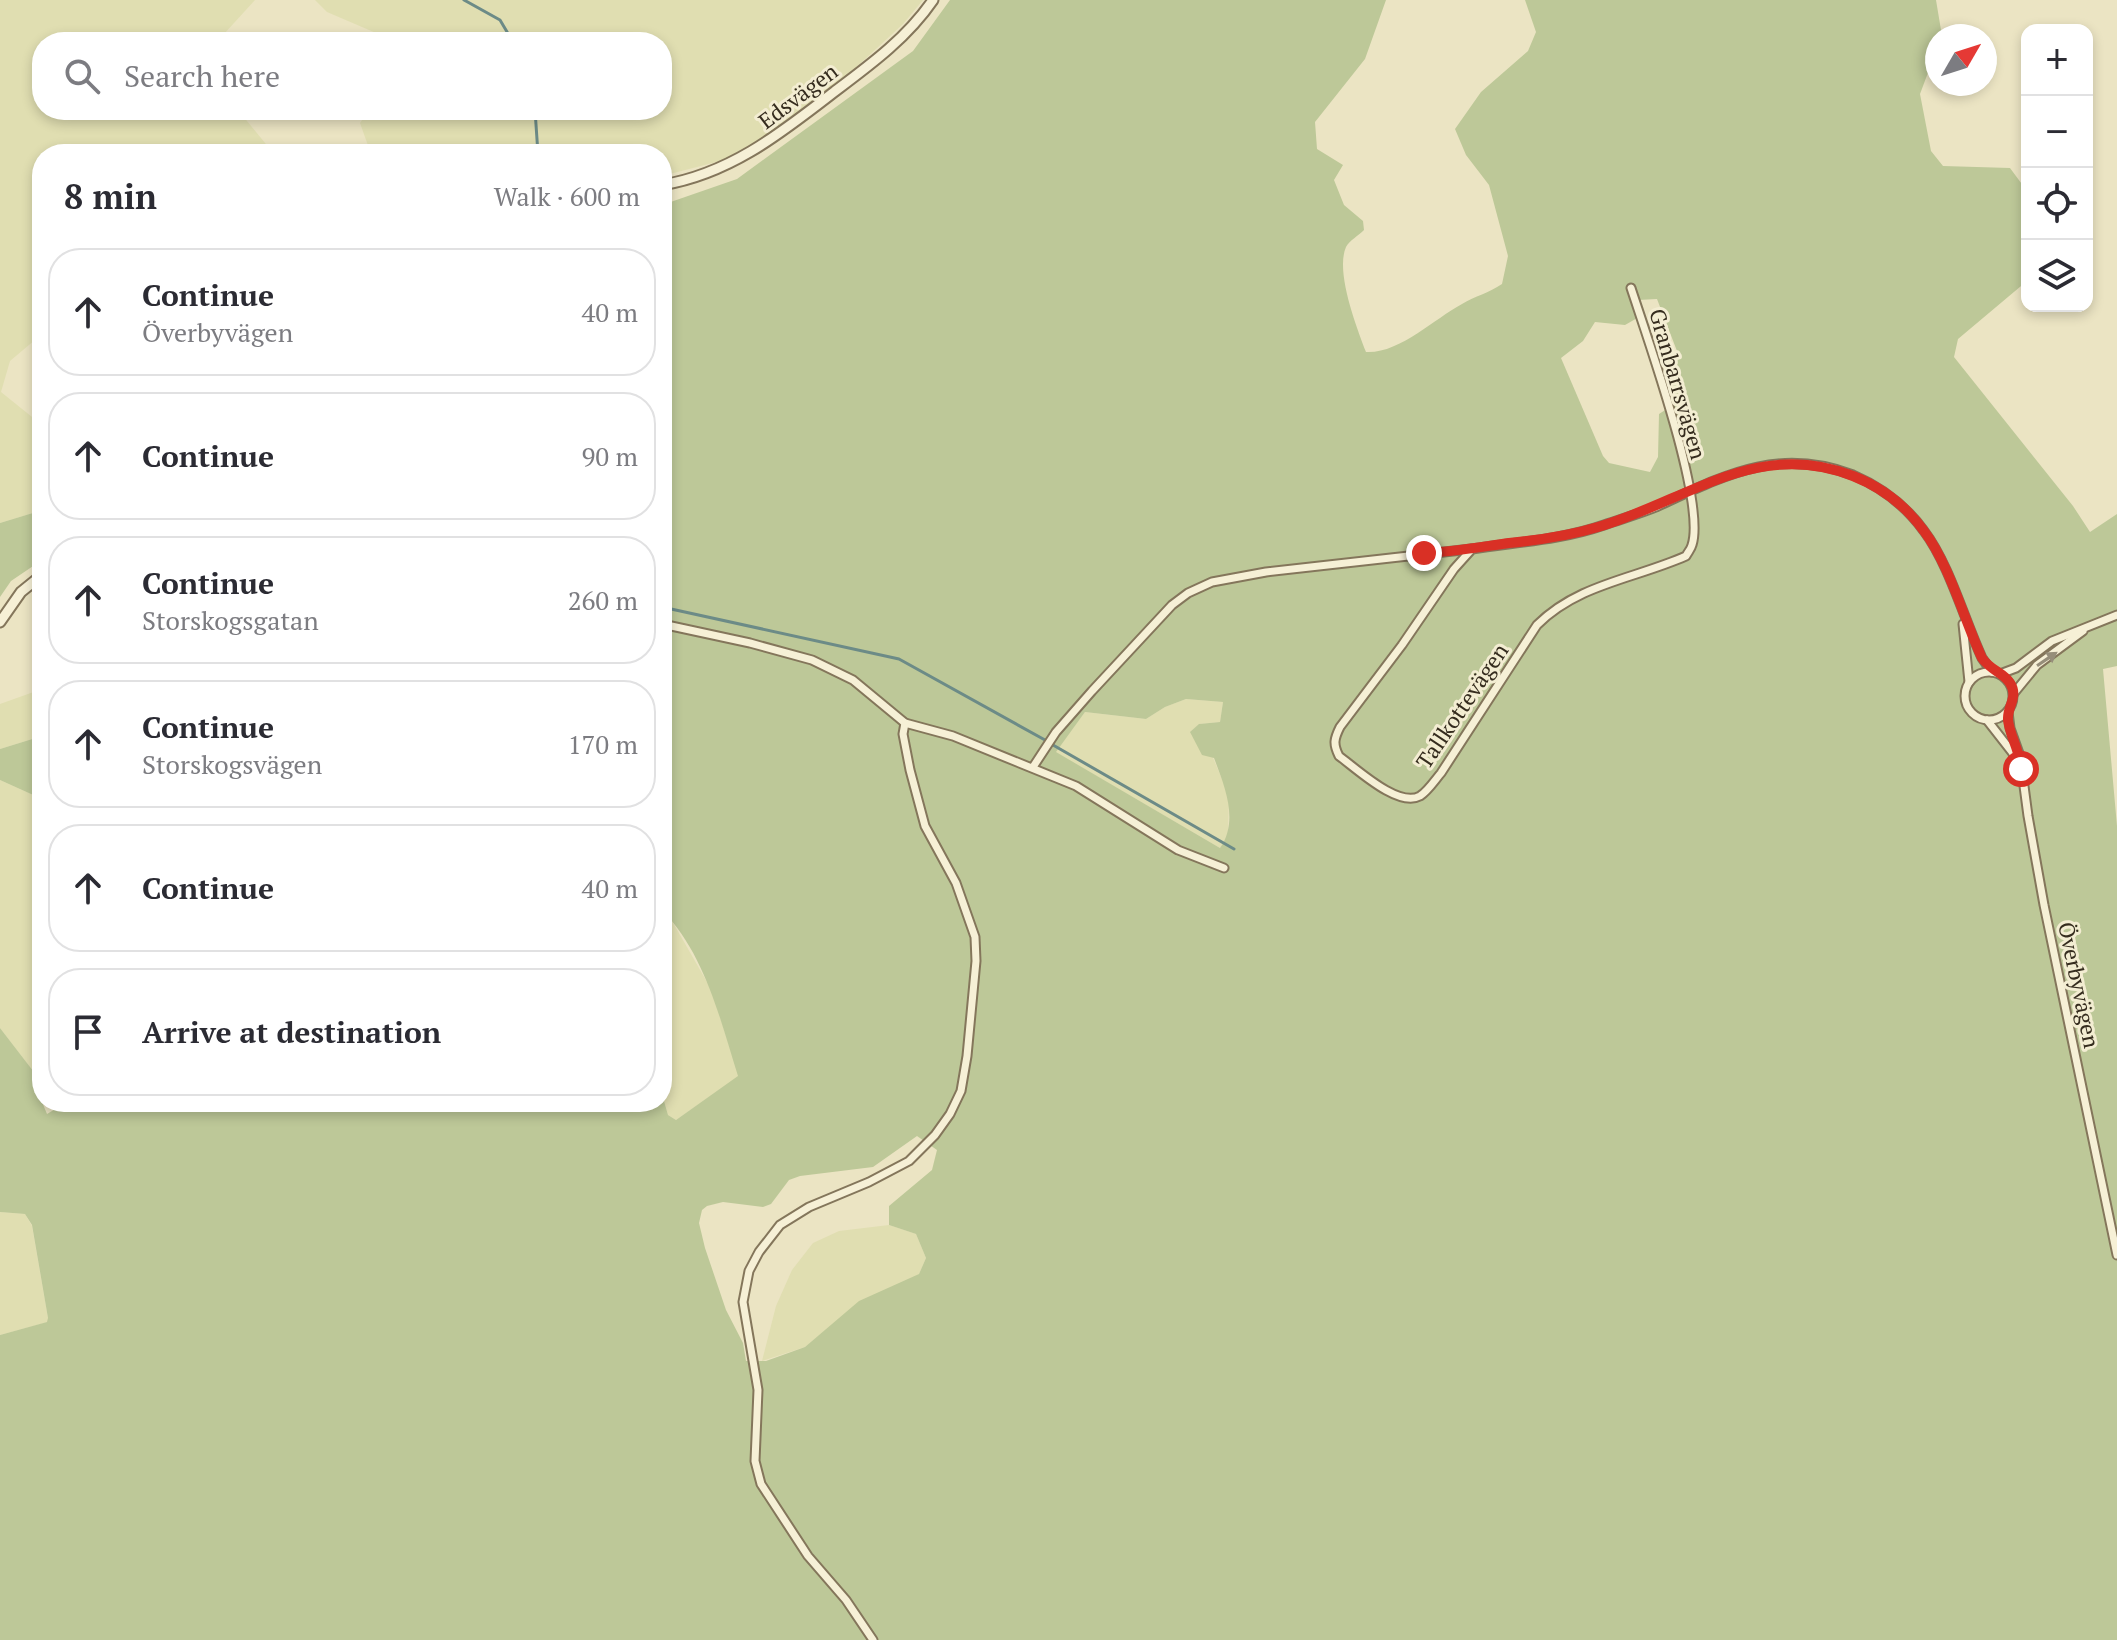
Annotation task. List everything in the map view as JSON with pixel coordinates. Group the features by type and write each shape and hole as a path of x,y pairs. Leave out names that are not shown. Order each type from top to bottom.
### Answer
{"street":[{"name":"Edsvägen","path":"672,183 698,178 734,162 776,137 883,55 914,25 933,0"},
{"name":"Granbarrsvägen","path":"1631,288 1661,380 1690,489"},
{"path":"1033,767 1056,732 1172,605 1188,593 1212,582 1266,572 1470,552 1546,540 1600,527 1654,508 1690,489 1748,468 1779,462 1831,467 1862,479 1884,492 1924,531 1941,560 1982,658 1996,673 2008,680 2014,693 2008,712 1998,719 1976,717 1966,703 1965,692 1969,682 1977,675 1996,673 2016,668 2052,641 2117,615"},
{"name":"Tallkottevägen","path":"1470,552 1334,739 1339,756 1397,798 1411,799 1423,795 1441,773 1537,625 1549,613 1563,602 1592,588 1686,556 1692,544 1690,489"},
{"path":"0,622 21,592 32,583"},
{"path":"1962,613 1969,682"},
{"path":"672,626 812,660 853,680 905,723 953,736 1076,786 1178,850 1224,868"},
{"path":"2014,693 2037,665 2085,629"},
{"name":"Överbyvägen","path":"2008,712 2020,756 2044,905 2117,1255"},
{"name":"Överbyvägen","path":"1987,720 2021,769"},
{"path":"873,1640 846,1600 808,1556 761,1484 755,1461 758,1390 743,1302 749,1271 780,1225 809,1207 909,1161 943,1125 961,1091 976,961 975,937 956,883 925,826 903,734 905,723"}],"shaded area":[{"path":"0,0 255,0 226,32 32,32 32,120 246,120 266,144 32,144 32,342 10,361 1,392 32,417 32,513 0,523"},
{"path":"315,0 923,0 903,24 850,73 770,133 724,160 672,173 672,144 367,144 360,123 362,120 672,120 672,32 374,32 327,12"},
{"path":"32,693 32,739 0,749 0,704"},
{"path":"1186,699 1223,702 1220,722 1199,724 1229,796 1228,837 1220,848 1055,752 1085,712 1146,719"},
{"path":"0,780 32,794 32,1070 0,1028"},
{"path":"672,921 711,989 739,1076 676,1120 667,1112 672,1112"},
{"path":"0,1212 25,1214 32,1226 48,1322 0,1335"},
{"path":"889,1225 916,1234 926,1258 919,1274 826,1330 805,1347 762,1361 776,1306 792,1270 813,1243 839,1231"}],"green space":[{"path":"950,0 1386,0 1365,59 1315,122 1317,149 1343,165 1334,180 1344,205 1363,221 1364,230 1346,247 1343,271 1348,300 1366,352 1378,351 1403,342 1462,304 1502,284 1508,256 1489,185 1466,155 1455,129 1481,92 1528,51 1536,32 1525,0 1936,0 1940,24 1925,24 1925,81 1920,94 1931,151 1943,166 2010,168 2021,183 2021,286 1958,339 1954,357 2073,506 2090,532 2117,514 2117,666 2103,669 2117,826 2117,1640 0,1640 0,1335 47,1322 48,1318 32,1225 25,1214 0,1212 0,1028 32,1070 32,1112 47,1114 667,1112 676,1120 738,1076 709,988 689,946 672,921 672,202 737,179 913,51","holes":["1657,299 1677,351 1671,386 1676,403 1659,414 1658,457 1650,472 1609,463 1603,456 1561,358 1583,341 1595,322 1625,325 1639,317 1638,300","1186,699 1223,702 1220,722 1199,724 1190,732 1202,755 1214,758 1226,792 1229,827 1220,848 1056,752 1085,712 1146,719","917,1136 937,1150 932,1170 889,1206 889,1225 916,1234 926,1258 919,1274 859,1301 805,1347 766,1361 746,1361 743,1343 726,1310 705,1248 699,1223 702,1210 723,1202 763,1207 771,1204 789,1180 873,1167"]},
{"path":"32,513 32,567 11,581 0,597 0,523"},
{"path":"32,739 32,794 0,780 0,749"}],"waterway":[{"path":"464,0 500,20 507,32"},
{"path":"536,120 537,144"},
{"path":"672,609 899,659 1045,740"},
{"path":"1053,745 1234,849"}],"route":[{"path":"1424,553 1449,553 1546,540 1600,527 1748,468 1779,462 1831,467 1884,492 1924,531 1941,560 1982,658 1992,672 2008,680 2013,689 2014,698 2008,720 2017,744 2021,769"}]}
